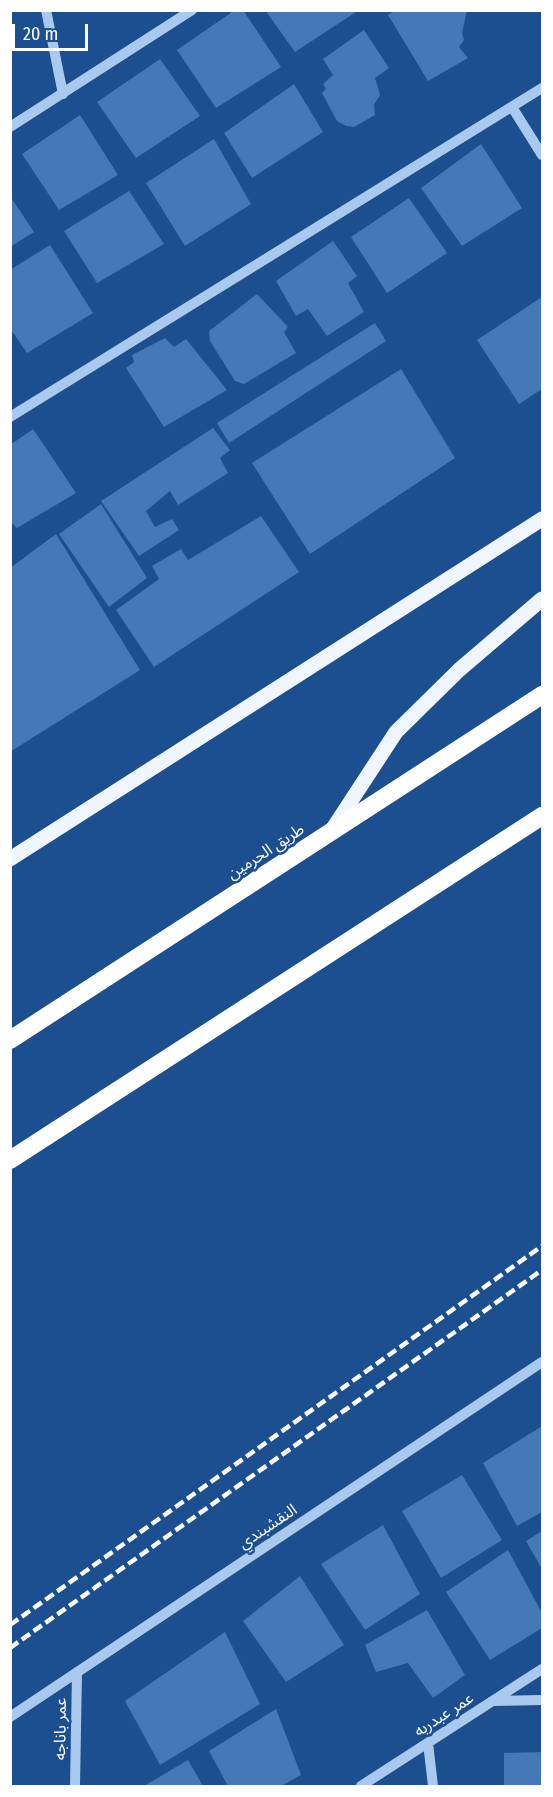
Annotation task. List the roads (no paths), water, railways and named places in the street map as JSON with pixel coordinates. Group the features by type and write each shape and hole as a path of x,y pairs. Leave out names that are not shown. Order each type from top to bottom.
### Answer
{"highway":[{"name":"طريق الحرمين","path":"10,1040 543,695"},
{"path":"10,1160 543,816"}],"main road":[{"path":"10,859 543,519"},
{"path":"329,834 396,732 459,670 543,599"}],"street":[{"path":"46,10 63,94"},
{"path":"10,127 192,10"},
{"path":"10,417 543,87"},
{"path":"512,107 543,156"},
{"name":"النقشبندي","path":"10,1716 543,1362"},
{"name":"عمر عبدربه","path":"361,1786 543,1669"},
{"name":"عمر باناجه","path":"75,1786 77,1672"},
{"path":"493,1701 543,1700"},
{"path":"428,1743 433,1786"}],"railway":[{"path":"10,1625 542,1246"},
{"path":"10,1648 542,1270"}]}
